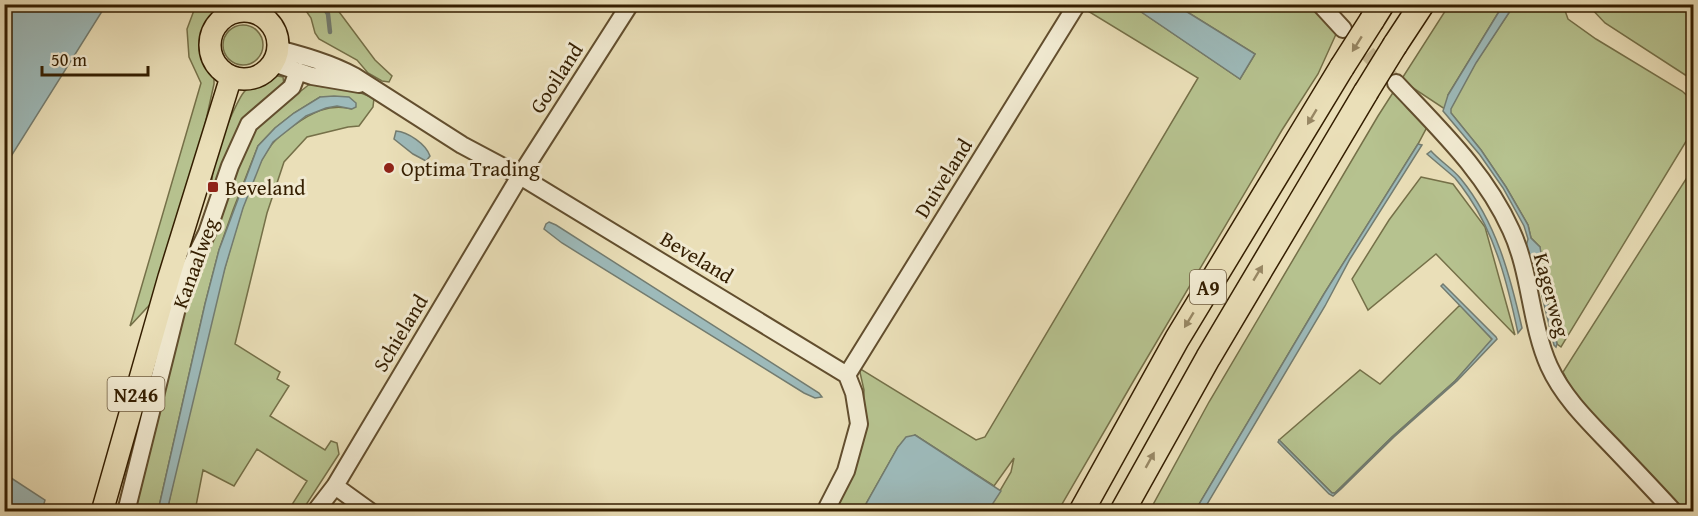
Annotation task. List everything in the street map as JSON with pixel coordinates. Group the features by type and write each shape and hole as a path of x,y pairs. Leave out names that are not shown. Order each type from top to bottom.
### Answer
{"highway":[{"name":"A9","path":"1122,512 1208,358 1366,92 1422,4"},
{"name":"A9","path":"1080,512 1177,339 1377,12"}],"main road":[{"path":"257,8 273,26 278,37 276,56 265,72 255,78 231,77 217,67 210,51 211,33 221,18 237,11 257,8"},
{"name":"Kanaalweg","path":"102,512 169,277 231,77"}],"street":[{"name":"Gooiland","path":"520,176 630,4"},
{"name":"Duiveland","path":"847,375 1077,4"},
{"path":"1320,4 1343,29"},
{"name":"Beveland","path":"276,56 298,71 312,76 369,85"},
{"name":"Beveland","path":"276,56 341,69 462,145 520,176 847,375"},
{"name":"Kanaalweg","path":"126,512 184,280 207,233 230,166 249,124 292,87 298,71"},
{"name":"Kagerweg","path":"1396,83 1484,180 1512,230 1542,346 1549,367 1566,396 1674,512"},
{"name":"Schieland","path":"315,512 334,486 520,176"},
{"path":"825,512 846,471 859,424 854,393 847,375"},
{"path":"334,486 371,512"}],"green space":[{"path":"196,5 232,5 216,14 207,26 204,48 214,71 214,84 204,129 155,299 130,326 201,83 189,57 187,29"},
{"path":"302,5 334,5 375,60 392,76 389,82 382,81 368,73 357,60 319,39 311,18"},
{"path":"1078,5 1131,5 1240,79 1255,54 1176,5 1310,5 1337,32 1318,74 1282,130 1058,511 988,511 1011,472 1014,458 994,486 915,435 898,447 862,511 833,512 862,443 864,390 859,368 976,440 985,437 1198,78"},
{"path":"1449,5 1503,5 1448,95 1450,108 1476,62 1514,5 1563,5 1568,19 1596,39 1682,91 1693,101 1693,130 1561,347 1557,344 1537,259 1540,247 1531,238 1528,225 1506,187 1481,150 1451,113 1401,80"},
{"path":"1588,5 1693,5 1693,80 1605,23"},
{"path":"243,25 257,31 263,45 257,59 243,65 229,59 223,45 229,31"},
{"path":"272,75 283,77 284,85 270,95 242,129 217,186 212,185 214,161 227,125 241,97 250,87"},
{"path":"311,83 318,86 353,90 374,98 373,107 359,126 307,137 284,162 267,213 235,344 280,372 277,379 289,386 270,416 325,450 331,441 337,443 339,454 302,511 288,511 307,481 257,449 234,486 203,470 195,511 167,511 206,338 249,188 265,154 285,132 321,110 336,107 352,109 320,97 275,128 258,146 219,250 158,511 130,512 187,284 238,161 252,134 263,121"},
{"path":"1394,91 1427,127 1418,144 1324,294 1195,511 1149,512 1209,402"},
{"path":"1693,168 1693,511 1681,511 1619,446 1571,388 1563,372"},
{"path":"1421,177 1453,184 1485,227 1515,335 1436,254 1368,310 1352,279 1389,220"},
{"path":"1460,305 1492,340 1455,381 1392,437 1335,493 1332,493 1279,440 1360,370 1380,384"}],"water":[{"path":"4,5 106,5 5,166"},
{"path":"1131,5 1176,5 1255,54 1240,79"},
{"path":"1503,5 1514,5 1476,63 1451,113 1481,150 1506,187 1528,225 1531,238 1540,247 1541,253 1537,259 1556,347 1533,259 1525,250 1528,239 1524,226 1503,188 1480,155 1443,111 1448,95"},
{"path":"320,97 349,97 356,103 356,107 352,109 337,106 306,116 273,142 262,160 243,208 225,268 167,511 158,511 219,250 258,146 294,113"},
{"path":"396,131 421,143 430,156 426,161 394,139"},
{"path":"1418,144 1422,145 1350,259 1325,306 1203,511 1195,511 1324,294"},
{"path":"1431,151 1461,179 1493,231 1507,269 1522,328 1518,333 1505,280 1487,229 1457,180 1427,154"},
{"path":"549,222 822,397 815,398 804,393 562,243 544,229"},
{"path":"1443,284 1497,339 1457,381 1394,437 1341,489 1333,496 1329,494 1278,442 1279,440 1332,493 1335,493 1392,437 1455,381 1492,339 1441,286"},
{"path":"915,435 1001,491 988,511 862,511 898,447 906,437"},
{"path":"5,474 45,500 42,511 5,511"}],"waterway":[{"path":"322,4 328,14 330,32"}],"tunnel":[{"path":"1351,36 1396,83"}],"place":[{"name":"Optima Trading","path":"389,168"},
{"name":"Beveland","path":"213,187"}]}
